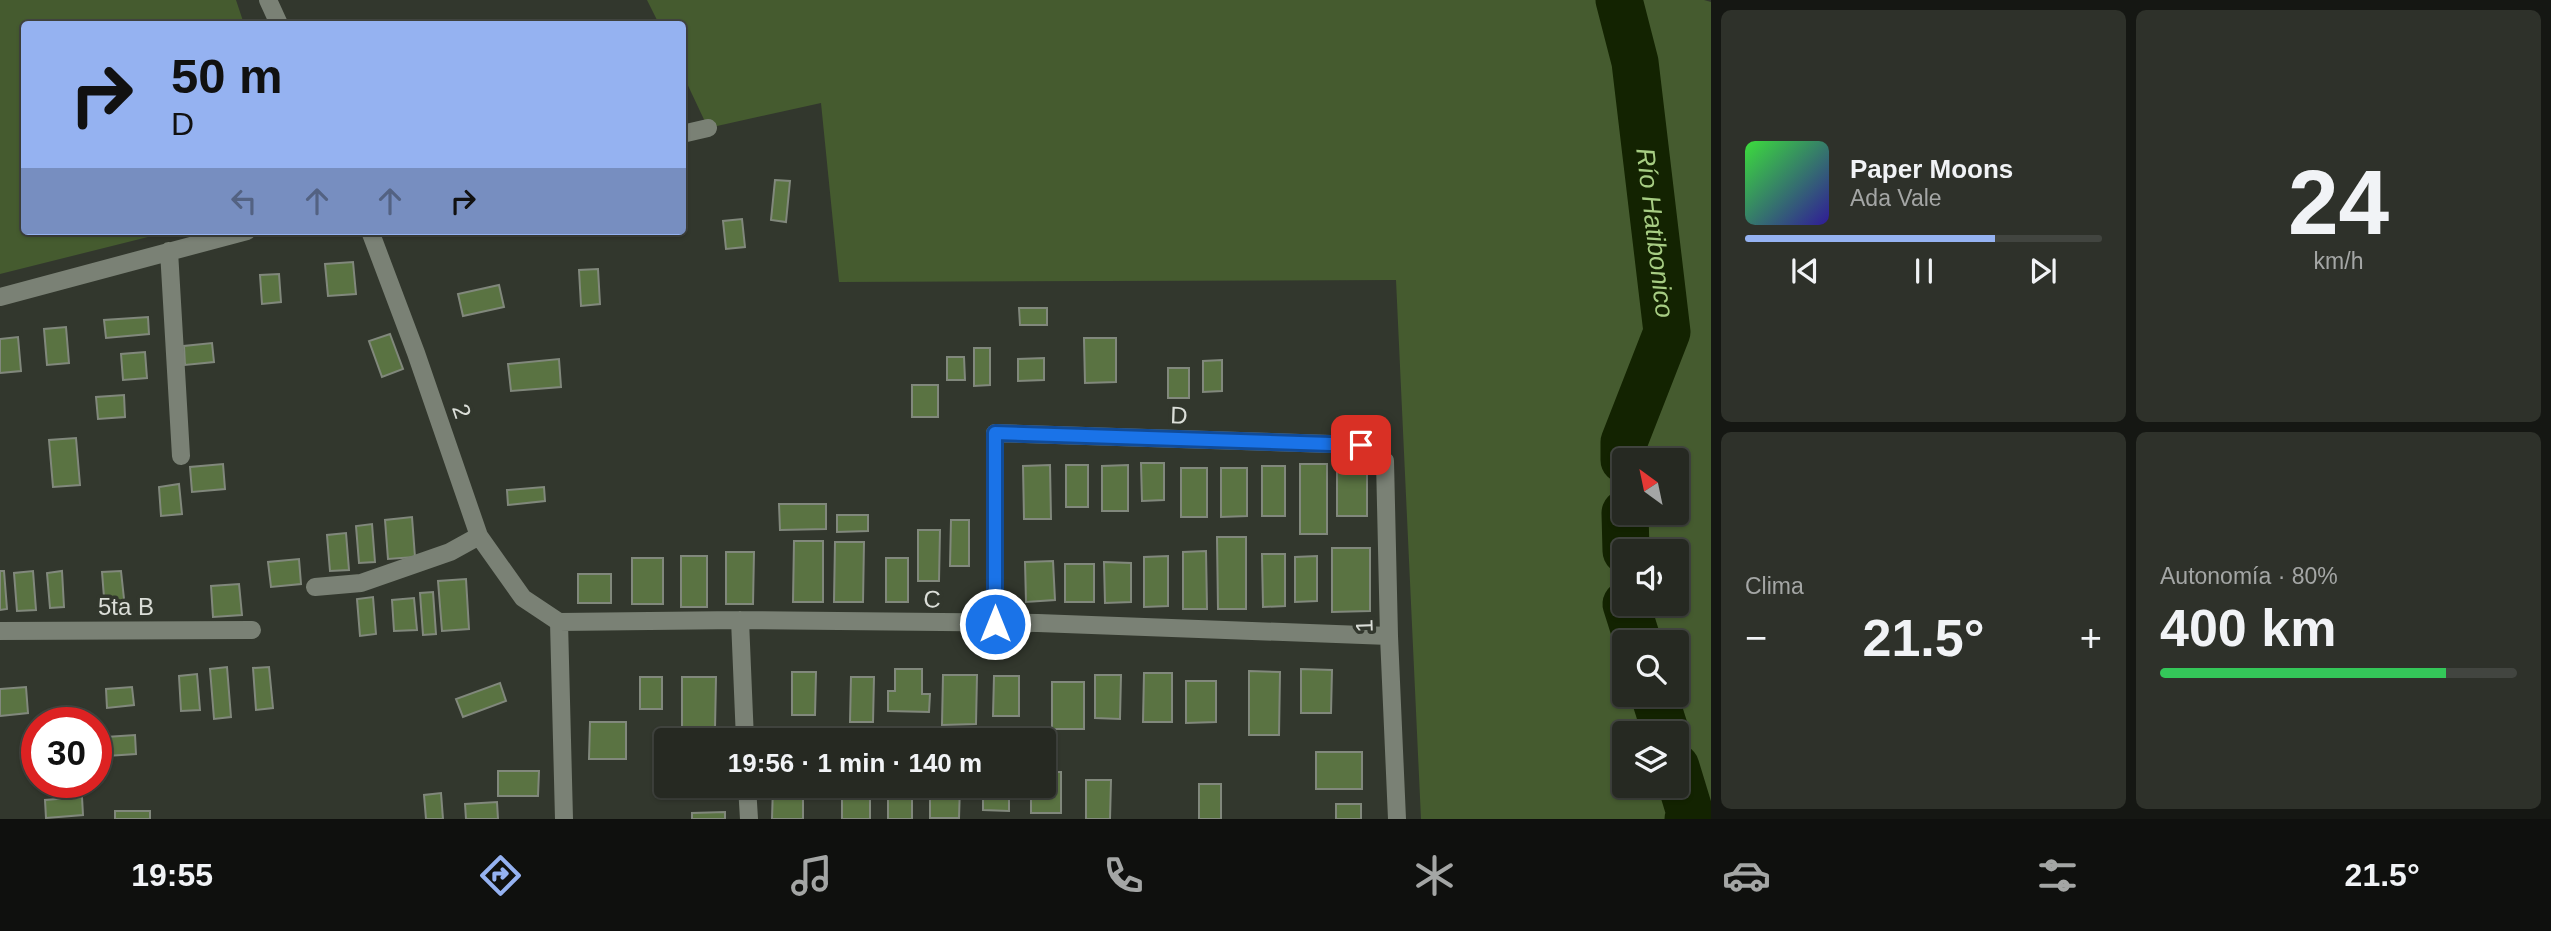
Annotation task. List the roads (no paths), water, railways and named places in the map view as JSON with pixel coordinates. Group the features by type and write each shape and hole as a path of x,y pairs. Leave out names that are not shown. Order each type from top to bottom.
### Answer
{"street":[{"path":"268,0 278,21"},
{"path":"686,133 708,128"},
{"path":"0,297 231,235"},
{"name":"2","path":"372,235 416,353 479,536 523,598 559,622"},
{"path":"169,251 181,456"},
{"name":"D","path":"995,624 995,433 1361,445"},
{"name":"1","path":"1361,445 1385,461 1397,819"},
{"path":"315,587 361,583 450,552 479,536"},
{"path":"740,620 744,728"},
{"name":"C","path":"559,622 740,620 1129,625 1389,636"},
{"path":"559,622 564,819"},
{"name":"5ta B","path":"0,631 252,630"},
{"path":"748,798 749,819"}],"waterway":[{"name":"Río Hatibonico","path":"1619,0 1635,62 1667,332 1624,448"},
{"name":"Río Hatibonico","path":"1625,525 1626,539"},
{"name":"Río Hatibonico","path":"1630,616 1634,630"},
{"name":"Río Hatibonico","path":"1658,707 1662,721"},
{"name":"Río Hatibonico","path":"1685,798 1690,813 1688,819"}]}
